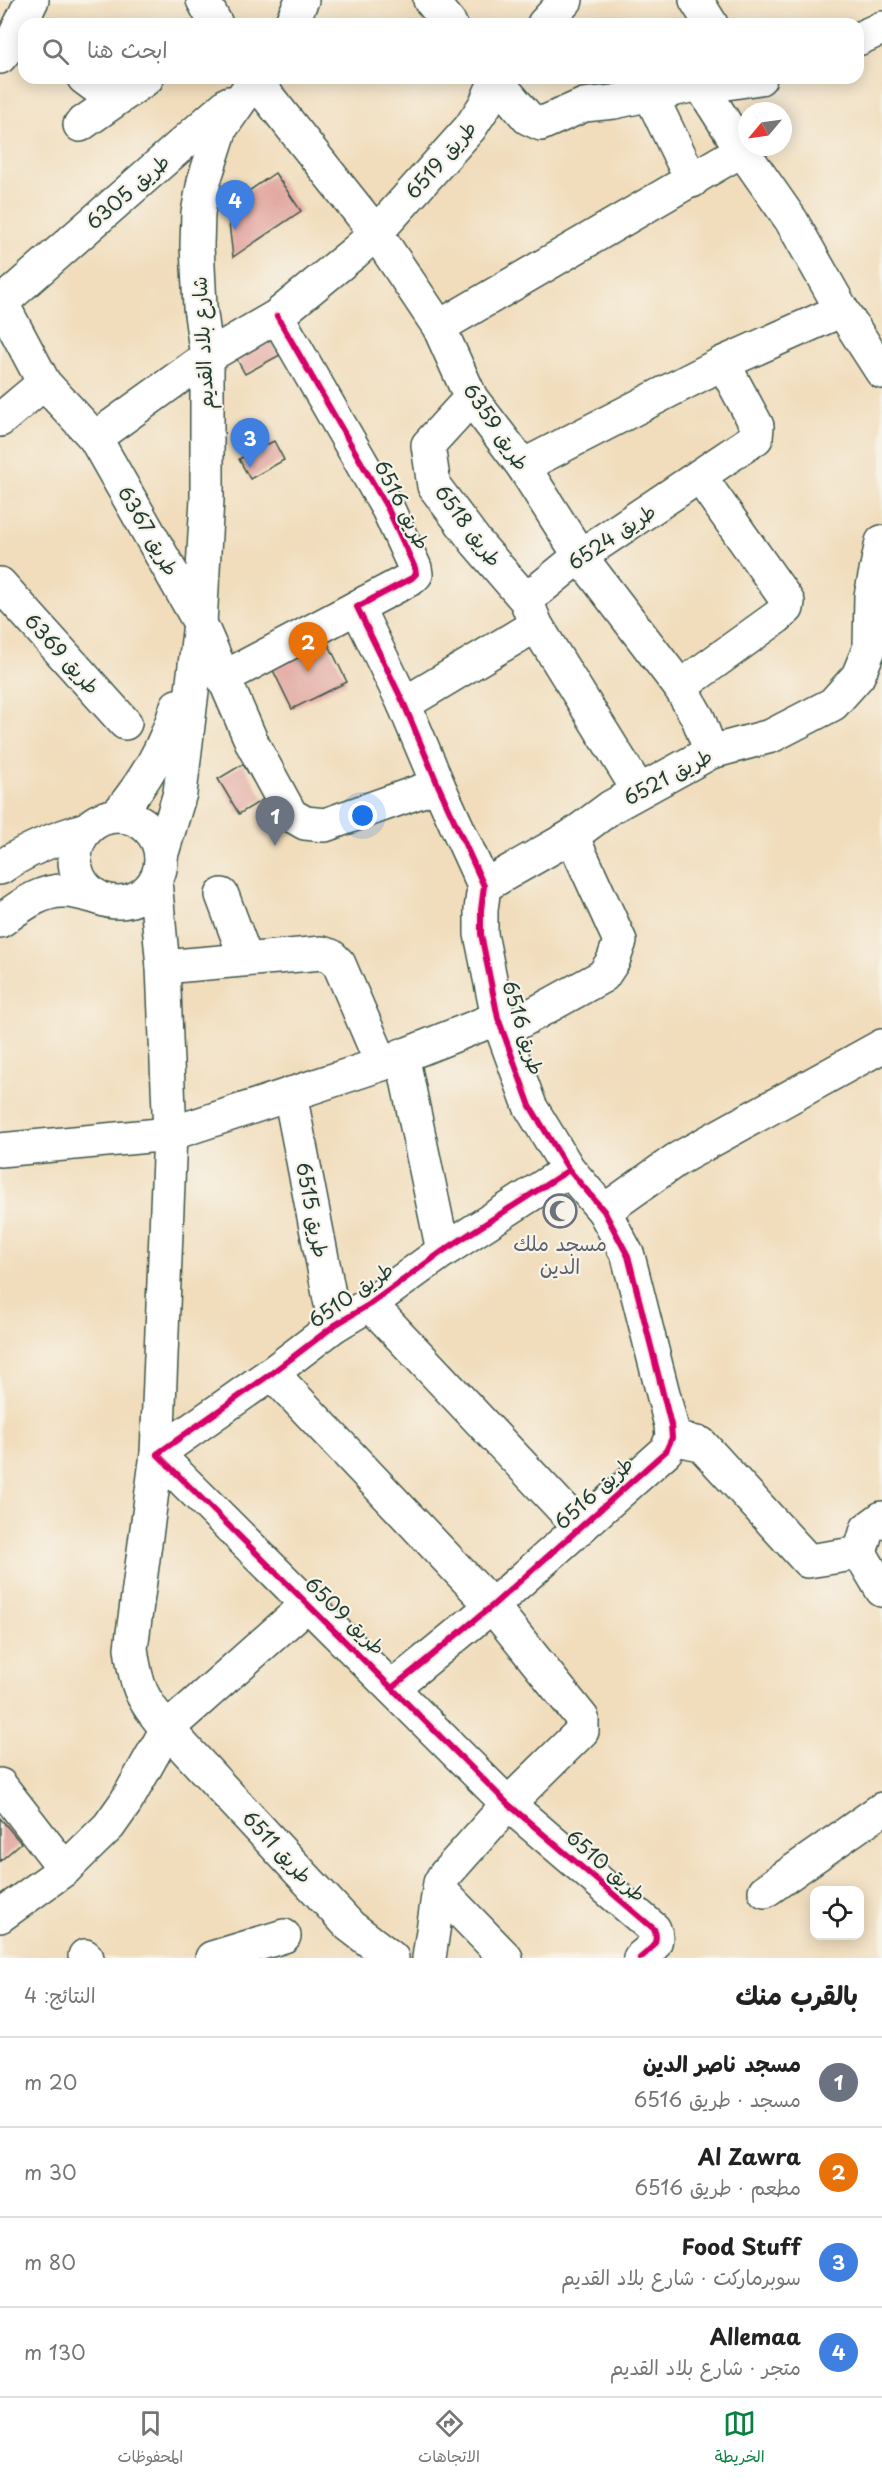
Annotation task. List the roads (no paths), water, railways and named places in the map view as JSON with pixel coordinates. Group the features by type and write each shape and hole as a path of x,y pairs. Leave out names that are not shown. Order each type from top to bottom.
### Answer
{"street":[{"path":"25,18 32,0"},
{"path":"203,0 213,18"},
{"path":"294,18 302,0"},
{"path":"430,0 445,18"},
{"path":"550,18 566,0"},
{"path":"696,0 707,18"},
{"path":"864,36 882,28"},
{"path":"12,51 18,36"},
{"path":"92,84 114,100"},
{"path":"80,125 138,84"},
{"name":"طريق 6305","path":"1,302 249,84"},
{"name":"شارع بلاد القديم","path":"158,869 180,793 200,623 207,499 207,357 200,308 198,213 204,181 221,128 252,84"},
{"name":"طريق 6359","path":"259,84 376,233 439,327 471,398 523,466 580,556 680,687 698,718 711,752"},
{"name":"طريق 6519","path":"207,357 277,316 376,233 470,128 485,105 494,84"},
{"name":"طريق 6519","path":"500,84 528,118 542,124 585,105 614,102 700,84"},
{"path":"700,84 738,144"},
{"path":"650,94 692,181"},
{"path":"439,327 738,152"},
{"path":"746,156 791,220 842,310 882,372"},
{"name":"طريق 6367","path":"1,302 44,383 95,438 200,623 253,745 291,815 305,823 325,825 438,785"},
{"path":"523,466 723,363 842,310"},
{"name":"طريق 6516","path":"277,316 388,509 416,568 416,574 412,578 357,607"},
{"path":"95,438 207,357"},
{"name":"طريق 6524","path":"531,613 580,556 752,443 757,426 723,363"},
{"path":"0,420 44,383"},
{"name":"طريق 6518","path":"471,398 428,445 434,486 531,613 639,792"},
{"path":"680,687 787,608 786,596 700,477"},
{"path":"388,509 434,486"},
{"path":"870,669 871,596 882,542"},
{"name":"طريق 6369","path":"0,584 125,723"},
{"path":"223,678 357,607 404,704 484,886"},
{"path":"404,704 531,613"},
{"name":"شارع بلاد القديم","path":"117,815 149,773 167,737 200,623"},
{"name":"طريق 6521","path":"484,886 572,836 611,807 711,752 771,736 833,704 870,669"},
{"path":"0,868 30,849 55,838 87,829 106,817 117,815 128,816 147,827 159,845 158,869 170,1134 157,1454 131,1648 139,1690 158,1718 126,1802 109,1826 65,1869 0,1916"},
{"path":"87,829 79,840 75,853 80,879 88,890 105,900 147,941 163,967"},
{"path":"0,1150 170,1134 500,1024 603,976 613,961 620,941 572,836"},
{"path":"0,921 25,903 44,894 66,891 124,902 147,891 158,869"},
{"name":"طريق 6516","path":"393,1687 492,1606 666,1451 672,1438 628,1256 604,1211 569,1170 531,1106 500,1024 481,934 484,886"},
{"path":"222,895 246,959"},
{"path":"163,967 322,953 331,956 339,964 392,1059 443,1251"},
{"path":"604,1211 676,1160 882,1046"},
{"name":"طريق 6515","path":"290,1095 335,1325"},
{"name":"طريق 6510","path":"157,1454 272,1373 335,1325 370,1304 443,1251 569,1170"},
{"name":"طريق 6510","path":"370,1304 580,1527"},
{"path":"272,1373 492,1606 582,1718 582,1731 508,1804 444,1876 440,1883 429,1958"},
{"path":"672,1438 701,1444 808,1561 860,1553"},
{"name":"طريق 6509","path":"157,1454 508,1804"},
{"path":"882,1518 867,1530 860,1553 882,1590"},
{"name":"طريق 6509","path":"158,1718 308,1604"},
{"name":"طريق 6511","path":"158,1718 350,1926 392,1958"},
{"path":"0,1785 65,1869"},
{"name":"طريق 6510","path":"508,1804 654,1929 657,1937 655,1945 640,1958"},
{"path":"765,1891 882,1809"},
{"path":"440,1890 506,1958"},
{"path":"212,1958 284,1936"}],"place":[{"name":"Allemaa","path":"235,230"},
{"name":"Food Stuff","path":"250,468"},
{"name":"Al Zawra","path":"308,672"},
{"name":"مسجد ناصر الدين","path":"275,846"},
{"name":"مسجد ملك الدين","path":"560,1211"}]}
